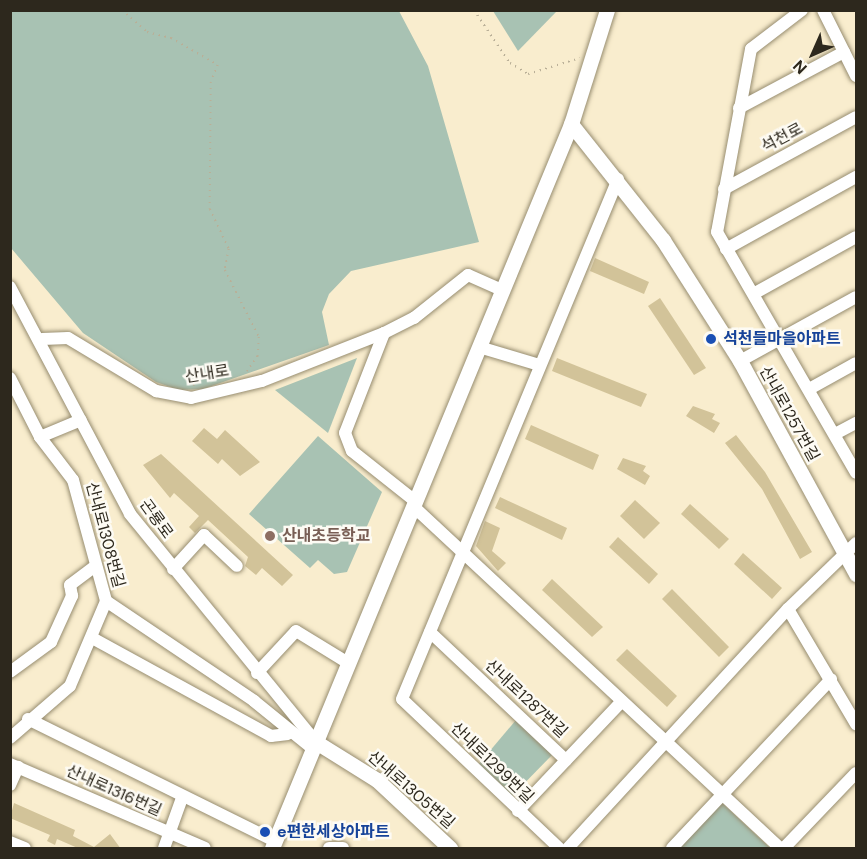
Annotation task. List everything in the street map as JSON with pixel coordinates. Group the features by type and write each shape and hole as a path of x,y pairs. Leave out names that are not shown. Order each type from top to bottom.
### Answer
{"main road":[{"path":"273,845 571,124 607,10"},
{"name":"산내로1257번길","path":"571,124 618,179 740,361 850,547 856,574"},
{"name":"산내로1305번길","path":"314,746 377,780 450,849"}],"street":[{"name":"석천로","path":"802,10 751,50 717,225 726,249 781,336 856,474"},
{"path":"823,10 856,76"},
{"path":"739,108 844,52"},
{"name":"석천로","path":"724,189 856,117"},
{"path":"726,249 856,177"},
{"path":"430,632 465,555 539,365 618,179"},
{"path":"755,292 856,237"},
{"name":"산내로","path":"42,339 68,338 156,391 191,398 262,381 384,333 414,318 458,279 468,275 502,290"},
{"name":"곤룡로","path":"12,293 42,339 130,514 172,570 314,746"},
{"path":"740,361 781,336 856,297"},
{"path":"384,333 344,441 415,501 414,507 723,795 782,849 856,772"},
{"path":"479,347 539,365"},
{"path":"811,388 856,363"},
{"name":"산내로1308번길","path":"10,378 40,437 73,480 94,567 106,601 254,701 288,734 314,746"},
{"path":"40,437 81,420"},
{"path":"836,434 856,423"},
{"path":"172,570 204,536 237,566"},
{"path":"568,849 668,743 788,609 850,547"},
{"path":"10,672 51,642 72,596 70,585 94,567"},
{"path":"10,738 28,719 70,686 94,639 106,601"},
{"path":"788,609 856,724"},
{"path":"257,673 296,631 348,663"},
{"name":"산내로1299번길","path":"430,632 402,699 560,849"},
{"name":"산내로1287번길","path":"430,632 566,760 622,701"},
{"name":"산내로1308번길","path":"94,639 271,736 288,734"},
{"path":"672,849 831,679"},
{"path":"28,719 273,845"},
{"path":"518,811 566,760"},
{"path":"10,784 14,766"},
{"name":"산내로1316번길","path":"14,766 204,849"},
{"path":"164,849 182,798"},
{"path":"10,842 25,849"},
{"path":"329,849 343,849"}],"path":[{"path":"122,10 147,32 171,38 218,65 211,82 210,209 229,249 225,270 259,337 255,366 235,376"},
{"path":"474,10 510,63 528,74 577,58 593,59"},
{"path":"191,398 202,370 227,380"}],"green space":[{"path":"10,11 399,11 428,66 479,242 351,271 329,294 322,312 329,345 203,389 179,390 156,382 83,333 11,248"},
{"path":"493,11 557,11 518,51"},
{"path":"357,358 328,433 275,390"},
{"path":"318,436 382,492 347,572 334,574 318,560 310,568 249,514"},
{"path":"516,720 553,754 512,796 478,765"},
{"path":"720,801 770,848 675,848"}],"building":[{"path":"595,258 649,282 644,294 590,271"},
{"path":"660,298 706,368 694,375 648,306"},
{"path":"557,358 647,394 641,407 552,371"},
{"path":"693,406 715,414 712,419 720,423 714,433 686,416"},
{"path":"531,425 599,455 593,470 525,439"},
{"path":"204,428 217,439 225,430 260,462 240,476 222,459 218,464 192,441"},
{"path":"736,435 765,472 812,552 800,559 762,489 725,443"},
{"path":"161,454 293,575 282,586 262,568 256,575 245,566 248,557 208,520 195,533 189,527 199,516 174,493 170,498 143,465"},
{"path":"623,458 646,466 643,471 650,476 645,485 617,469"},
{"path":"500,497 567,528 562,540 495,508"},
{"path":"635,500 660,523 644,539 620,516"},
{"path":"690,504 729,539 719,549 681,514"},
{"path":"485,521 500,528 492,551 506,563 498,571 476,546"},
{"path":"618,537 658,574 649,584 609,547"},
{"path":"743,553 782,588 772,599 734,564"},
{"path":"552,579 603,627 592,637 542,590"},
{"path":"672,589 729,647 719,657 662,599"},
{"path":"627,649 677,696 667,707 616,660"},
{"path":"14,803 75,830 73,836 94,847 110,834 121,849 80,849 57,839 55,845 47,841 50,835 10,818"}],"place":[{"name":"석천들마을아파트","path":"711,339"},
{"name":"산내초등학교","path":"270,536"},
{"name":"e편한세상아파트","path":"265,832"}]}
